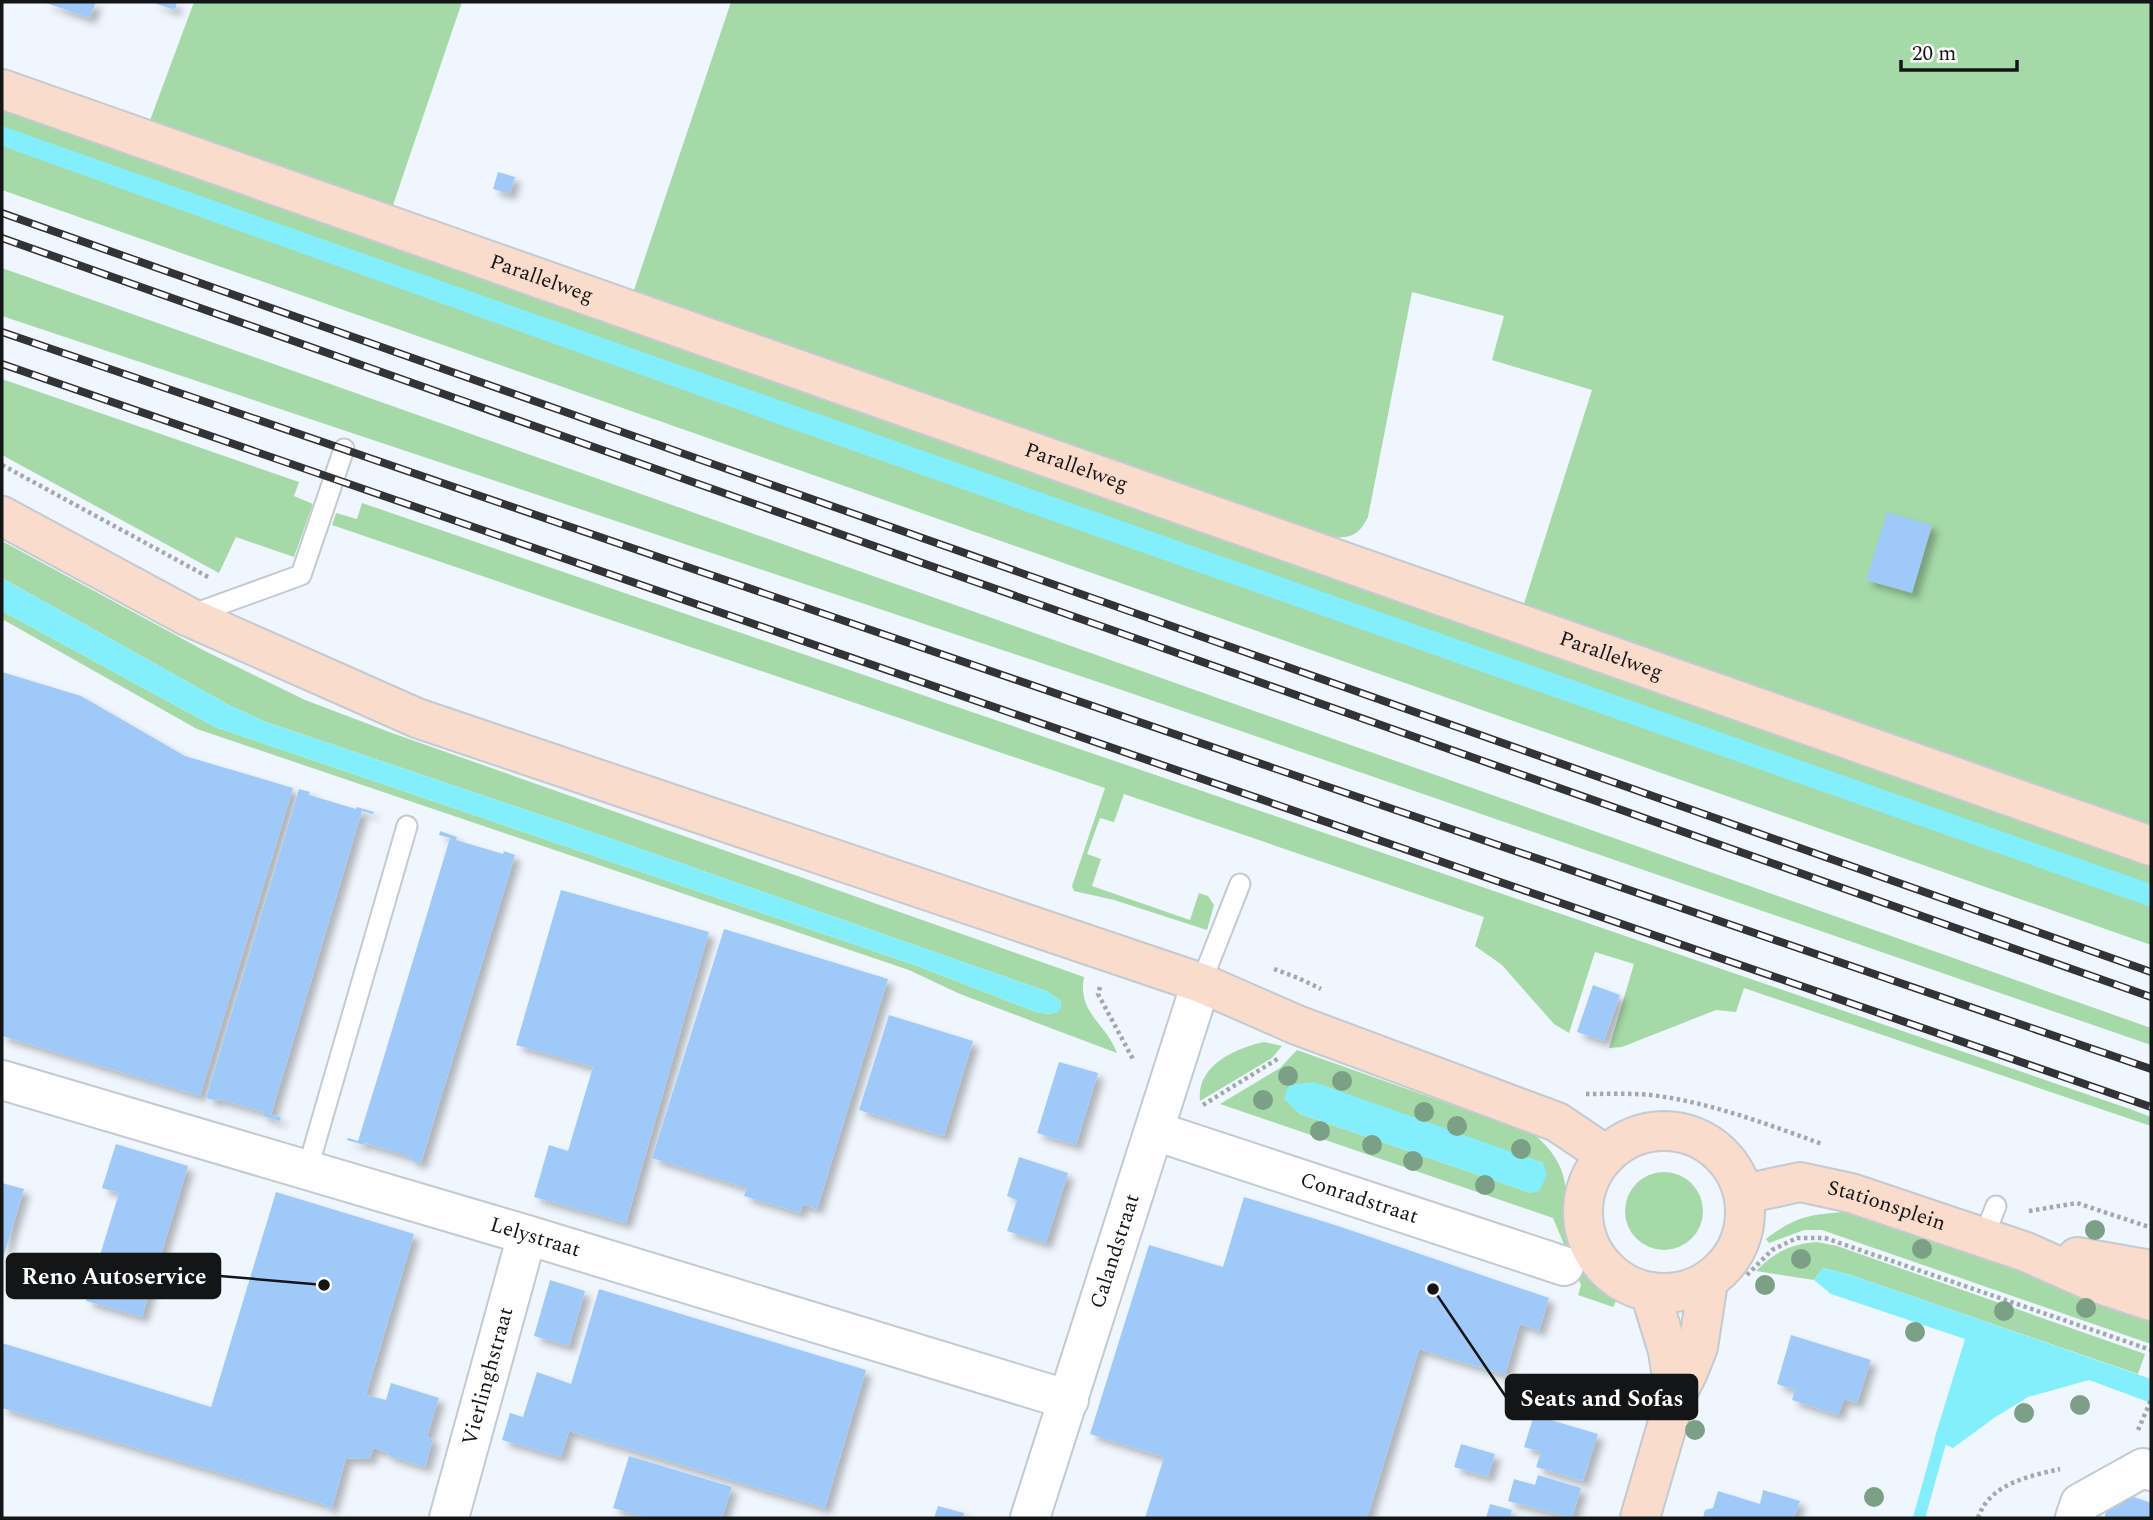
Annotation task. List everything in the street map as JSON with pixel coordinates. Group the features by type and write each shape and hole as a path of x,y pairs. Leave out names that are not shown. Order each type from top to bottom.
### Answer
{"main road":[{"name":"Parallelweg","path":"2,89 2151,846"},
{"path":"2,516 187,616 417,718 1201,983 1297,1024 1557,1122 1606,1155"},
{"path":"1665,1131 1700,1139 1723,1156 1732,1167 1744,1194 1745,1227 1732,1258 1708,1282 1690,1290 1670,1294 1650,1292 1622,1282 1611,1274 1600,1263 1587,1238 1583,1223 1585,1194 1590,1180 1606,1155 1643,1134 1665,1131"},
{"name":"Stationsplein","path":"1744,1194 1800,1182 1989,1222 2025,1252 2091,1281 2151,1301"},
{"name":"Stationsplein","path":"2025,1252 2099,1260 2151,1270"},
{"path":"1640,1518 1675,1398 1698,1347 1708,1282"},
{"path":"1650,1292 1668,1352 1675,1398"}],"street":[{"name":"Calandstraat","path":"1030,1518 1201,983"},
{"name":"Lelystraat","path":"2,1080 527,1235 1069,1400"},
{"name":"Conradstraat","path":"1155,1131 1564,1266"},
{"name":"Vierlinghstraat","path":"449,1518 527,1235"},
{"path":"2075,1518 2080,1503 2143,1468 2151,1471"}],"lane":[{"path":"187,616 301,575 344,449"},
{"path":"307,1171 407,827"},
{"path":"1201,983 1240,884"}],"path":[{"path":"1108,950 1098,995 1139,1069"},
{"path":"1155,1131 1200,1107 1284,1054 1297,1024 1308,982"},
{"path":"1746,1277 1772,1250 1797,1238 1825,1238 2151,1350"},
{"path":"2145,1417 2151,1400"}],"green space":[{"path":"194,2 462,2 392,208 149,123"},
{"path":"731,2 2151,2 2151,829 1523,607 1592,390 1492,360 1504,316 1412,292 1368,517 1354,534 1332,538 633,293"},
{"path":"2,107 2151,865 2151,945 2,190"},
{"path":"2,268 2151,1028 2151,1045 1113,687 2,316"},
{"path":"2,379 299,482 294,496 313,504 294,557 236,537 219,573 2,455"},
{"path":"362,503 2130,1109 2151,1117 2151,1126 1744,988 1736,1012 1716,1010 1622,1047 1609,1048 1634,964 1595,952 1569,1033 1554,1024 1502,965 1475,946 1484,917 1124,794 1114,822 1100,818 1087,854 1101,859 1092,886 1190,920 1199,893 1208,896 1214,905 1207,930 1114,900 1074,891 1072,886 1105,788 332,525 336,513 357,519"},
{"path":"2,541 205,651 305,700 1084,977 1083,989 1088,1009 1117,1053 960,994 909,970 197,729 2,619 2,611 215,727 912,964 1036,1012 1048,1014 1057,1012 1061,1007 1060,1000 1046,991 615,840 266,722 229,705 2,578"},
{"path":"1264,1042 1282,1046 1272,1058 1200,1101 1200,1089 1211,1069 1230,1054"},
{"path":"1297,1050 1534,1134 1559,1165 1565,1180 1568,1222 1575,1245 1593,1273 1618,1297 1613,1307 1578,1295 1581,1285 1553,1218 1220,1104 1280,1068","holes":["1285,1099 1449,1131 1543,1163 1531,1193 1300,1114"]},
{"path":"1656,1172 1672,1172 1686,1178 1697,1189 1703,1203 1703,1219 1697,1233 1686,1244 1672,1250 1656,1250 1642,1244 1631,1233 1625,1219 1625,1203 1631,1189 1642,1178"},
{"path":"1853,1213 2151,1313 2151,1344 1822,1230 1804,1230 1769,1243 1766,1239 1802,1218"},
{"path":"1817,1242 1837,1246 2145,1354 2138,1374 1851,1275 1823,1268 1814,1280 1756,1271 1784,1250"}],"water":[{"path":"2,126 2151,884 2151,907 851,450 2,146"},
{"path":"2,578 229,705 266,722 615,840 1046,991 1060,1000 1061,1007 1058,1012 1048,1014 1036,1012 912,964 215,727 2,611"},
{"path":"1314,1082 1543,1163 1547,1175 1539,1191 1531,1193 1300,1114 1284,1099 1289,1085"},
{"path":"1823,1268 1851,1275 2151,1379 2151,1403 2089,1380 2028,1397 1953,1448 1934,1440 1965,1339 1831,1294 1814,1280"}],"building":[{"path":"43,2 96,2 90,18"},
{"path":"151,2 177,2 175,10"},
{"path":"498,172 515,177 510,194 493,189"},
{"path":"1887,512 1932,525 1912,593 1866,580"},
{"path":"2,672 81,696 185,756 293,788 200,1096 2,1036"},
{"path":"299,789 310,792 309,795 374,812 362,811 271,1115 281,1117 280,1121 263,1116 264,1112 206,1098"},
{"path":"440,831 457,837 456,840 515,855 421,1163 410,1160 411,1157 347,1140 358,1141 450,838 439,835"},
{"path":"561,890 709,932 626,1223 534,1197 549,1145 568,1151 593,1067 516,1045"},
{"path":"724,929 888,979 817,1209 803,1204 800,1213 744,1196 747,1188 652,1158"},
{"path":"1593,985 1620,995 1604,1041 1577,1032"},
{"path":"889,1015 973,1041 944,1136 859,1110"},
{"path":"1059,1062 1098,1073 1076,1145 1037,1133"},
{"path":"116,1144 188,1166 142,1317 86,1301 119,1193 102,1188"},
{"path":"1019,1157 1068,1173 1046,1243 1007,1231 1017,1200 1007,1196"},
{"path":"2,1183 24,1189 2,1262"},
{"path":"276,1192 414,1234 366,1395 386,1400 391,1383 439,1398 427,1437 433,1439 425,1467 373,1448 370,1459 346,1458 332,1508 2,1408 2,1343 211,1407"},
{"path":"1244,1197 1549,1298 1539,1331 1520,1324 1505,1375 1419,1349 1367,1518 1145,1518 1164,1457 1090,1434 1149,1245 1223,1267"},
{"path":"550,1280 585,1291 569,1346 534,1336"},
{"path":"599,1289 866,1370 825,1508 569,1431 561,1457 502,1440 510,1413 523,1417 537,1372 571,1384"},
{"path":"1791,1335 1871,1360 1857,1403 1844,1399 1838,1415 1792,1400 1795,1390 1777,1384"},
{"path":"1534,1415 1598,1434 1583,1481 1536,1467 1541,1452 1524,1447"},
{"path":"1461,1444 1495,1454 1488,1477 1454,1467"},
{"path":"629,1456 732,1487 722,1518 647,1518 613,1508"},
{"path":"1538,1475 1581,1488 1572,1518 1508,1501 1514,1479 1535,1485"},
{"path":"1763,1490 1800,1501 1794,1518 1703,1518 1705,1510 1713,1508 1718,1491 1760,1504"},
{"path":"2114,1490 2151,1503 2151,1518 2104,1518"},
{"path":"1490,1504 1512,1510 1510,1518 1486,1518"},
{"path":"938,1506 964,1513 963,1518 934,1518"}],"waterway":[{"path":"1919,1518 1940,1443"}],"railway":[{"path":"2,213 2151,972"},
{"path":"2,238 2151,997"},
{"path":"2,332 2151,1069"},
{"path":"2,364 2151,1107"}],"place":[{"name":"Reno Autoservice","path":"324,1285"},
{"name":"Seats and Sofas","path":"1433,1289"}]}
